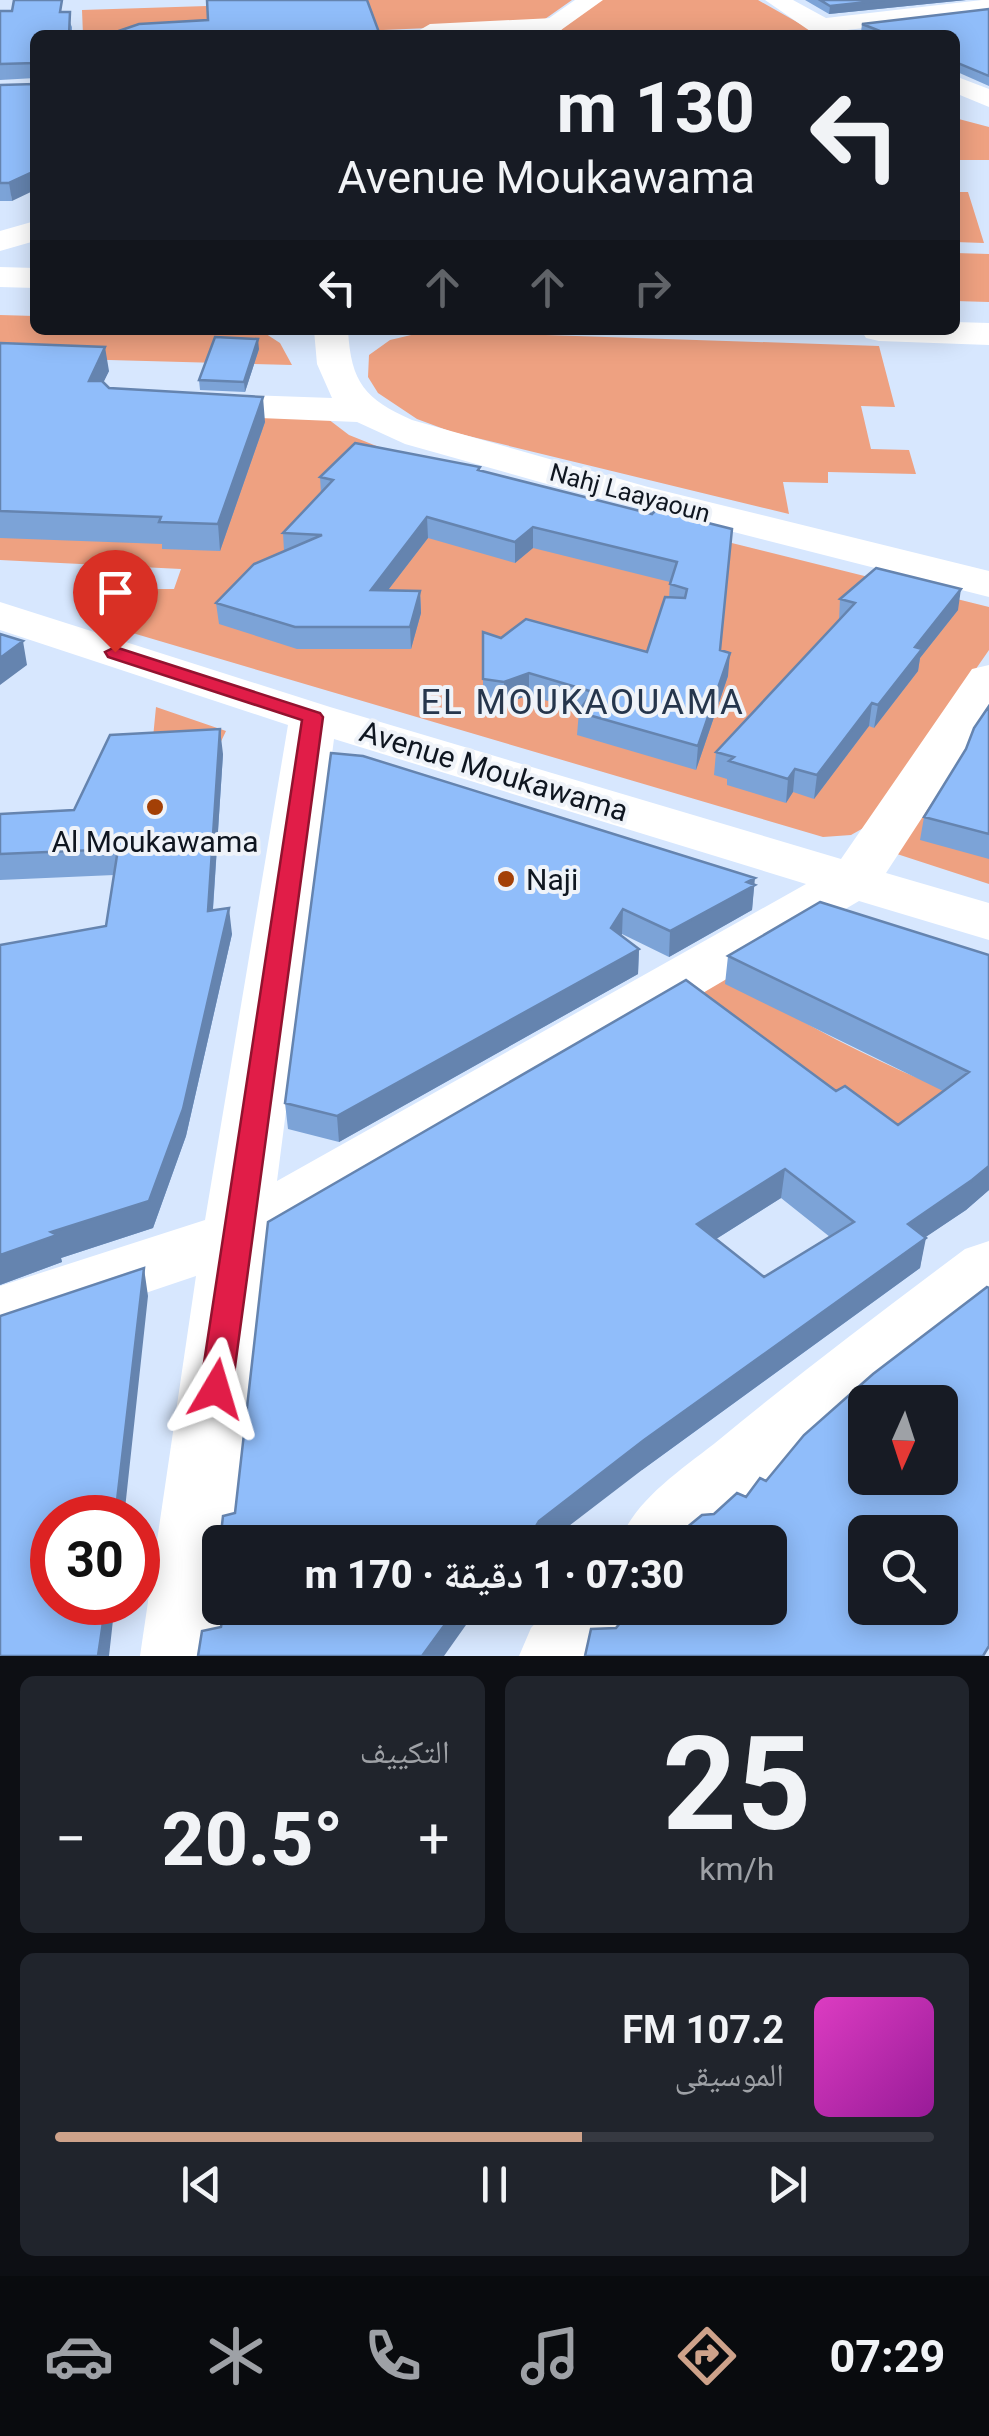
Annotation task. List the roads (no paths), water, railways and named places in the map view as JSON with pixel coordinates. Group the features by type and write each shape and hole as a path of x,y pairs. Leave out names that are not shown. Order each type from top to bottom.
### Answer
{"main road":[{"path":"545,30 591,0"},
{"path":"0,241 30,232"},
{"path":"0,277 30,278"},
{"path":"0,294 30,295"},
{"path":"960,316 989,317"},
{"path":"960,333 989,334"}],"street":[{"path":"776,0 829,30 954,5 989,6"},
{"path":"954,5 989,21"},
{"path":"960,87 989,102"},
{"path":"960,104 989,102"},
{"path":"330,335 338,379 365,410"},
{"path":"146,402 365,410"},
{"name":"Nahj Laayaoun","path":"365,410 435,439 576,480 989,584"},
{"name":"Avenue Moukawama","path":"0,615 313,717 989,922"},
{"path":"0,1314 236,1236 854,880 989,679"},
{"path":"181,1656 236,1236 313,717"},
{"path":"674,1525 820,1400 983,1279"},
{"path":"560,1656 585,1625"}],"place":[{"name":"Al Moukawama","path":"155,807"},
{"name":"Naji","path":"506,879"}],"district":[{"name":"EL MOUKAOUAMA","path":"583,702"}]}
